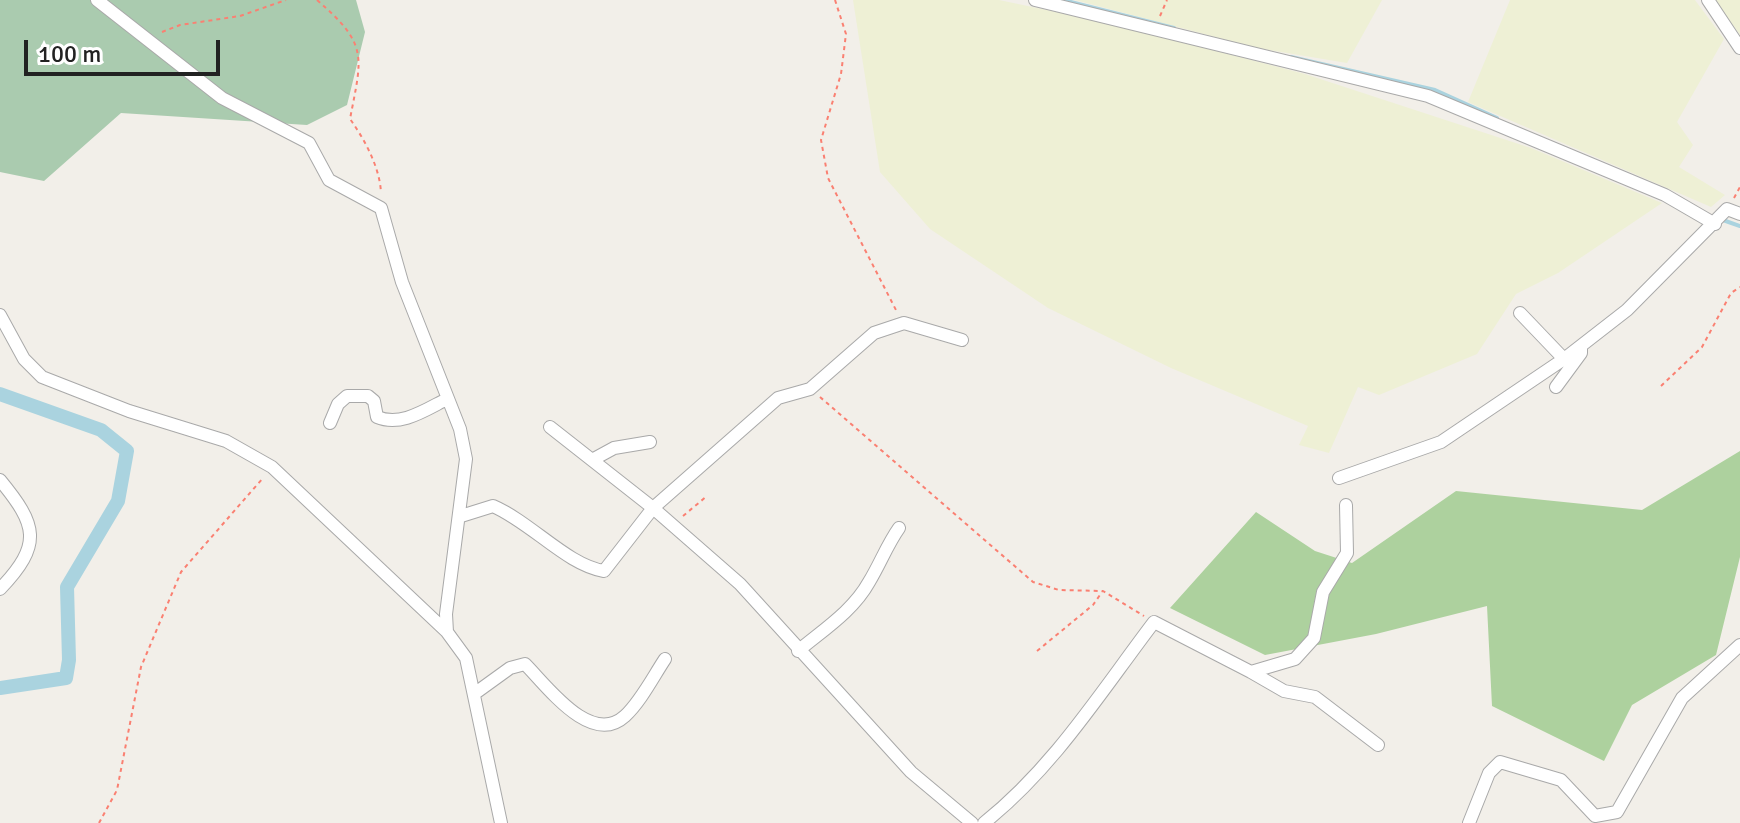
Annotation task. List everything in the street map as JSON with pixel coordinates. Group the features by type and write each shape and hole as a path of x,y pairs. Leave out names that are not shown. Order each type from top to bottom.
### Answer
{"street":[{"path":"97,0 222,98 309,143 329,180 381,208 402,282 460,429 466,459 461,516 449,583 447,632"},
{"path":"1035,0 1428,96 1665,195 1715,224"},
{"path":"1708,0 1740,48"},
{"path":"1339,478 1441,442 1564,359 1627,310 1727,209 1740,214"},
{"path":"1520,313 1564,359"},
{"path":"0,315 24,359 42,377 114,406 226,441 272,467 447,632 466,658 501,823"},
{"path":"461,516 493,506 521,518 585,568 604,571 653,508 778,398 810,389 874,333 904,323 962,340"},
{"path":"1556,387 1581,353 1581,346"},
{"path":"330,423 338,404 347,396 368,396 374,401 377,417 389,422 407,418 447,399"},
{"path":"550,427 673,524 740,584 911,772 972,823"},
{"path":"592,460 614,448 650,442"},
{"path":"0,480 29,521 31,531 30,547 0,589"},
{"path":"1251,672 1295,659 1314,638 1323,592 1347,553 1346,505"},
{"path":"798,651 850,608 869,583 886,546 899,528"},
{"path":"984,823 1024,791 1053,758 1154,622 1284,691 1315,697 1378,745"},
{"path":"1469,823 1489,773 1500,762 1561,780 1595,816 1617,812 1682,698 1740,645"},
{"path":"474,694 510,668 525,664 578,716 595,725 613,724 626,715 665,659"}],"path":[{"path":"146,38 180,25 240,16 286,0"},
{"path":"317,0 345,24 362,57 350,119 362,136 381,181 381,208"},
{"path":"835,0 846,34 841,74 821,140 828,178 878,280 904,323"},
{"path":"1154,28 1167,0"},
{"path":"1661,386 1702,347 1731,293 1740,287"},
{"path":"810,389 1033,582 1059,590 1103,591 1154,622"},
{"path":"99,823 117,790 141,667 181,572 272,467"},
{"path":"673,524 707,496"},
{"path":"1037,651 1093,605 1103,591"}],"green space":[{"path":"0,0 356,0 365,32 347,105 307,125 121,113 44,181 0,172"},
{"path":"853,0 999,0 1109,23 1305,74 1531,148 1662,203 1558,273 1516,294 1477,354 1379,395 1358,387 1329,453 1299,445 1308,426 1171,368 1048,308 930,229 880,172"},
{"path":"1075,0 1382,0 1347,63 1257,48"},
{"path":"1510,0 1695,0 1724,39 1677,122 1693,145 1679,167 1725,195 1711,207 1468,102"},
{"path":"1715,0 1740,0 1740,35"},
{"path":"1740,451 1740,557 1716,655 1632,705 1604,761 1492,706 1487,606 1376,634 1265,655 1170,608 1256,512 1315,551 1352,563 1456,491 1642,510"}],"waterway":[{"path":"1063,0 1174,28"},
{"path":"1291,57 1435,90 1497,118"},
{"path":"1720,219 1740,226"},
{"path":"0,394 101,430 127,451 118,501 67,587 69,660 66,678 0,688"}]}
